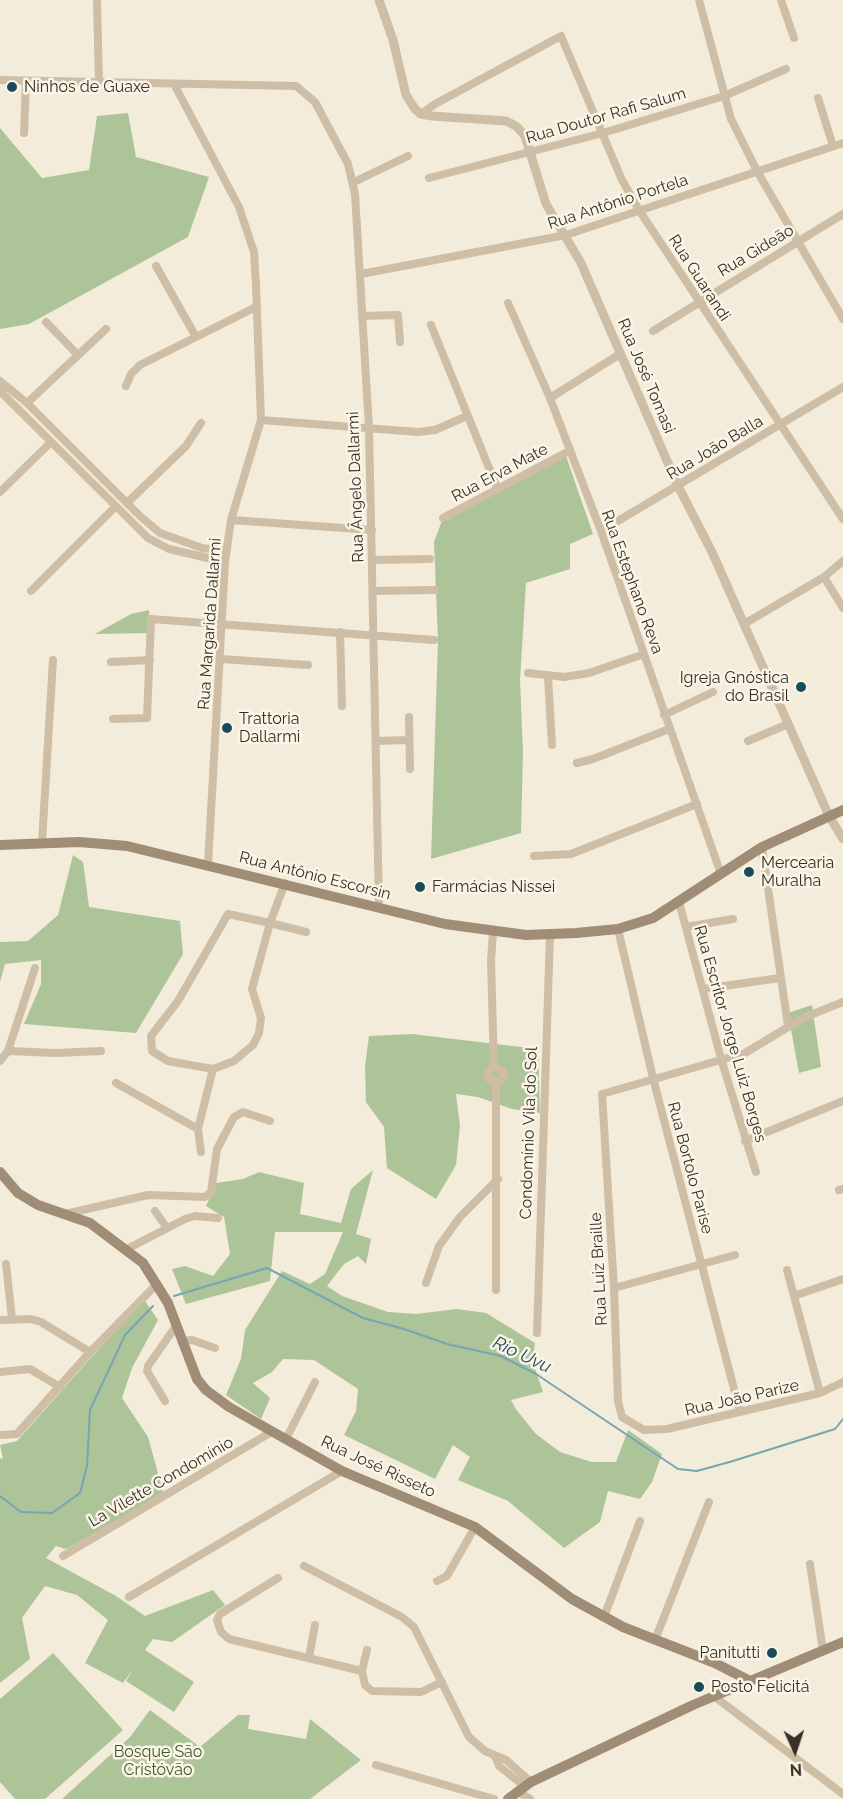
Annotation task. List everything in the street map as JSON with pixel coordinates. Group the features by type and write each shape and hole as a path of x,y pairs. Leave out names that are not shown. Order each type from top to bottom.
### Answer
{"main road":[{"name":"Rua Antônio Escorsin","path":"0,845 42,842 127,846 445,924 493,932 550,934 618,929 653,918 762,847 843,810"},
{"name":"Rua José Risseto","path":"0,1172 18,1192 61,1215 90,1223 142,1263 157,1284 197,1380 206,1390 342,1471 475,1527 511,1551 572,1599 604,1617 715,1663 750,1681"},
{"path":"507,1799 524,1786 750,1681 843,1642"}],"street":[{"path":"97,0 99,83"},
{"path":"379,0 393,40 406,95 421,114"},
{"path":"699,0 731,119 757,171 843,319"},
{"path":"781,0 794,38"},
{"name":"Rua Guarandi","path":"421,114 435,104 561,36 622,180 639,210 843,519"},
{"name":"Rua Doutor Rafi Salum","path":"429,178 603,133 724,96 786,69"},
{"path":"0,80 174,84"},
{"path":"24,134 26,81"},
{"name":"Rua Ângelo Dallarmi","path":"174,84 296,86 315,102 348,164 354,182 369,428 379,907"},
{"name":"Rua Margarida Dallarmi","path":"174,84 239,207 254,252 261,420 231,520 226,551 208,865"},
{"path":"818,98 833,146"},
{"name":"Rua José Tomasi","path":"421,114 506,122 516,126 532,151 546,204 581,262 678,486 712,552 829,816 843,839"},
{"name":"Rua Antônio Portela","path":"361,274 566,236 843,143"},
{"path":"354,182 408,156"},
{"name":"Rua Gideão","path":"653,331 697,301 843,214"},
{"path":"156,266 196,337"},
{"name":"Rua Estephano Reva","path":"508,303 550,398 601,531 721,874"},
{"path":"126,386 130,374 140,365 256,307"},
{"path":"362,316 398,315 400,342"},
{"path":"46,322 78,355"},
{"path":"431,325 498,490"},
{"path":"27,403 106,329"},
{"path":"550,398 620,354"},
{"path":"0,381 27,403 126,503 160,533 186,542 226,551"},
{"name":"Rua João Balla","path":"601,531 843,387"},
{"path":"0,391 148,538 182,553 225,562"},
{"path":"261,420 418,432 435,430 467,417"},
{"path":"126,503 186,446 201,423"},
{"path":"0,492 51,442"},
{"name":"Rua Erva Mate","path":"443,518 569,452"},
{"path":"87,476 93,470"},
{"path":"31,591 115,507"},
{"path":"231,520 372,530"},
{"path":"182,553 186,542"},
{"path":"372,560 430,559"},
{"path":"744,624 824,577 843,561"},
{"path":"824,577 843,608"},
{"path":"373,591 435,590"},
{"path":"113,719 147,718 151,619 434,640"},
{"path":"340,632 342,706"},
{"path":"528,673 548,676 589,673 644,654"},
{"path":"221,659 308,665"},
{"path":"42,842 53,660"},
{"path":"111,662 150,660"},
{"path":"548,676 552,745"},
{"path":"664,715 713,693"},
{"path":"409,717 410,769"},
{"path":"748,741 788,724"},
{"path":"577,763 669,729"},
{"path":"376,741 409,740"},
{"path":"534,856 579,852 698,804"},
{"path":"762,847 788,1026"},
{"path":"285,883 270,923 252,989 261,1018 259,1033 253,1046 244,1055 224,1067 213,1069 168,1061 152,1051 152,1036 178,1001 228,914 270,923 306,932"},
{"name":"Rua Escritor Jorge Luiz Borges","path":"679,902 722,1062 756,1172"},
{"path":"686,927 733,919"},
{"name":"Rua Bortolo Parise","path":"618,929 653,1078 740,1412"},
{"path":"493,932 490,961 495,1067 487,1073 488,1078 496,1083 498,1179 496,1290"},
{"name":"Condomínio Vila do Sol","path":"537,1333 550,934"},
{"path":"0,1061 8,1051 35,968"},
{"path":"703,989 780,978"},
{"path":"653,1078 722,1062 745,1053 820,1008 843,1002"},
{"path":"8,1051 101,1052"},
{"path":"201,1152 198,1129 213,1069"},
{"name":"Rua Luiz Braille","path":"644,1430 622,1417 618,1401 614,1288 602,1094 653,1078"},
{"path":"116,1083 198,1129"},
{"path":"745,1141 843,1101"},
{"path":"61,1215 148,1195 205,1197 211,1192 217,1149 234,1117 243,1112 270,1121"},
{"path":"426,1282 444,1239 475,1199 498,1179"},
{"path":"156,1210 167,1228"},
{"path":"127,1250 195,1216 218,1218"},
{"path":"614,1288 735,1256"},
{"path":"6,1264 12,1319"},
{"path":"787,1270 820,1393"},
{"path":"794,1296 843,1279"},
{"path":"0,1435 17,1434 90,1352 157,1284"},
{"path":"0,1320 41,1322 90,1352"},
{"path":"165,1401 147,1371 148,1366 176,1326"},
{"path":"181,1341 192,1340 216,1348"},
{"path":"0,1372 30,1370 60,1387"},
{"path":"286,1438 315,1382"},
{"name":"Rua João Parize","path":"644,1430 667,1429 820,1393 843,1382"},
{"name":"La Vilette Condomínio","path":"63,1556 273,1431"},
{"path":"129,1597 342,1471"},
{"path":"655,1640 709,1502"},
{"path":"604,1617 640,1521"},
{"path":"436,1581 447,1576 475,1527"},
{"path":"810,1564 823,1651"},
{"path":"304,1566 402,1617 414,1626 469,1737 495,1756 500,1766 524,1786 530,1799"},
{"path":"278,1578 220,1614 217,1626 229,1639 362,1671"},
{"path":"309,1657 315,1625"},
{"path":"367,1650 362,1671 365,1685 372,1691 421,1692 442,1682"},
{"path":"715,1697 843,1794"},
{"path":"376,1766 494,1799"}],"green space":[{"path":"128,113 136,157 209,177 188,237 29,324 0,329 0,128 42,178 89,170 97,116"},
{"path":"566,456 593,534 570,544 570,569 526,583 520,680 523,752 521,833 431,859 438,640 434,542 443,518"},
{"path":"149,610 150,633 95,634 131,614"},
{"path":"73,855 83,862 89,907 180,921 183,954 136,1033 24,1024 41,984 41,960 5,964 0,982 0,942 28,941 58,915"},
{"path":"812,1005 821,1067 799,1073 788,1013"},
{"path":"412,1034 538,1049 540,1113 512,1109 478,1097 456,1094 460,1126 456,1165 436,1199 387,1168 384,1127 366,1102 365,1066 369,1036"},
{"path":"373,1170 356,1234 371,1239 366,1264 358,1256 344,1264 327,1286 342,1296 388,1312 416,1314 457,1309 486,1313 535,1343 533,1363 543,1392 511,1400 515,1408 536,1434 560,1452 592,1462 616,1462 628,1430 662,1454 652,1482 640,1499 608,1491 600,1522 564,1548 508,1501 458,1480 470,1457 453,1445 435,1479 344,1435 356,1411 358,1389 314,1360 283,1359 272,1372 253,1383 270,1398 261,1419 226,1395 241,1359 245,1330 282,1271 310,1284 325,1274 343,1232 275,1232 270,1281 186,1304 172,1269 185,1266 213,1276 230,1254 224,1217 206,1206 216,1183 243,1179 259,1172 304,1183 300,1214 341,1223 351,1189"},
{"path":"145,1301 158,1320 132,1368 122,1398 148,1437 164,1495 66,1549 56,1546 46,1558 116,1596 145,1616 213,1590 225,1605 172,1642 153,1639 145,1650 194,1682 174,1712 126,1681 133,1669 123,1683 85,1663 108,1620 77,1595 45,1586 22,1618 30,1659 0,1683 0,1458 3,1459 0,1445 17,1441 119,1326"},
{"path":"53,1653 123,1730 45,1799 15,1799 0,1782 0,1699"},
{"name":"Bosque São Cristóvão","path":"150,1710 200,1747 238,1715 250,1715 248,1729 306,1739 310,1719 361,1760 310,1799 62,1799 130,1737"}],"waterway":[{"name":"Rio Uvu","path":"174,1296 267,1268 363,1318 447,1344 501,1356 536,1374 678,1469 697,1471 733,1461 835,1429 843,1419"},
{"name":"Rio Uvu","path":"0,1496 21,1512 52,1513 80,1493 87,1466 90,1410 125,1335 153,1306"}],"place":[{"name":"Ninhos de Guaxe","path":"12,87"},
{"name":"Igreja Gnóstica do Brasil","path":"801,687"},
{"name":"Trattoria Dallarmi","path":"227,728"},
{"name":"Mercearia Muralha","path":"749,872"},
{"name":"Farmácias Nissei","path":"420,887"},
{"name":"Panitutti","path":"772,1653"},
{"name":"Posto Felicitá","path":"699,1687"}]}
